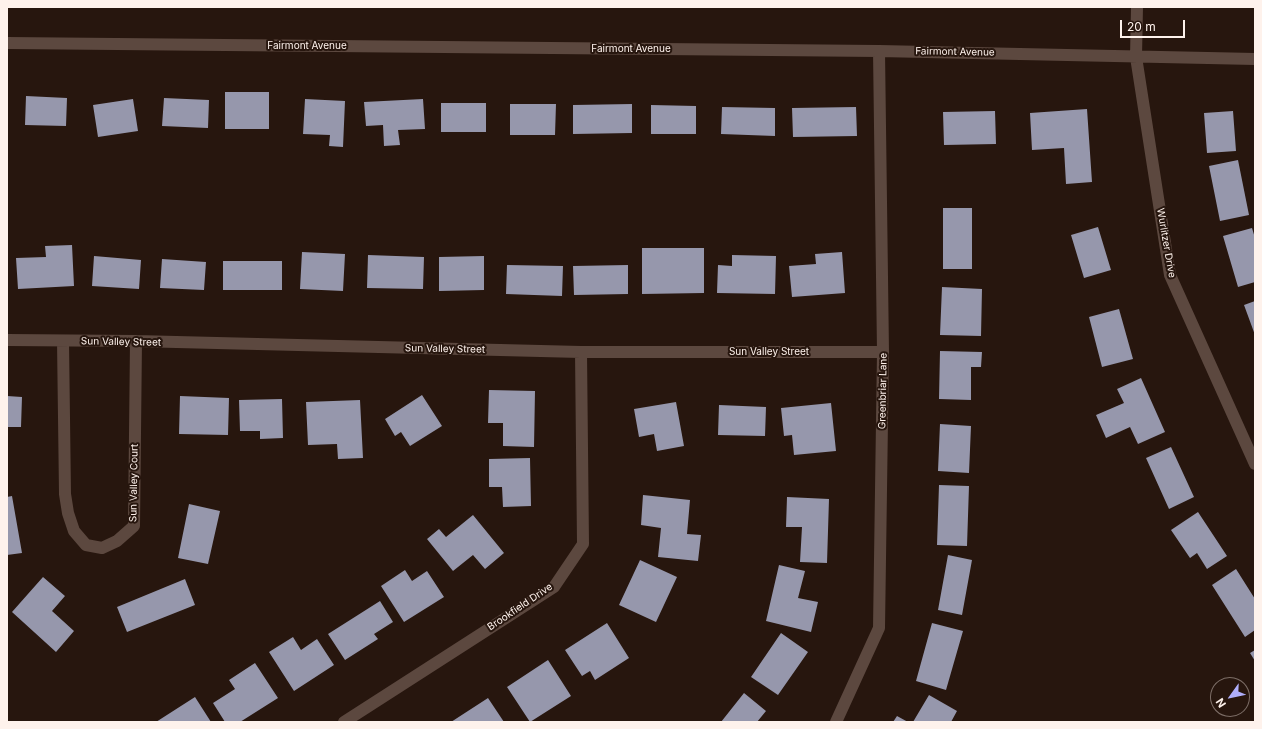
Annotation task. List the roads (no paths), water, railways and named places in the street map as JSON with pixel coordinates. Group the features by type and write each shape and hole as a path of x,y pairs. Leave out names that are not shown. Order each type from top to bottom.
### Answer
{"street":[{"name":"Wurlitzer Drive","path":"1137,7 1136,57 1170,275 1255,464"},
{"name":"Fairmont Avenue","path":"7,43 879,51 1255,59"},
{"name":"Greenbriar Lane","path":"836,722 879,628 883,352 879,51"},
{"name":"Sun Valley Street","path":"7,340 136,341 581,352 883,352"},
{"name":"Sun Valley Court","path":"63,341 65,494 68,513 74,530 86,545 102,548 117,541 134,526 136,341"},
{"name":"Brookfield Drive","path":"344,722 554,587 583,544 581,352"}]}
